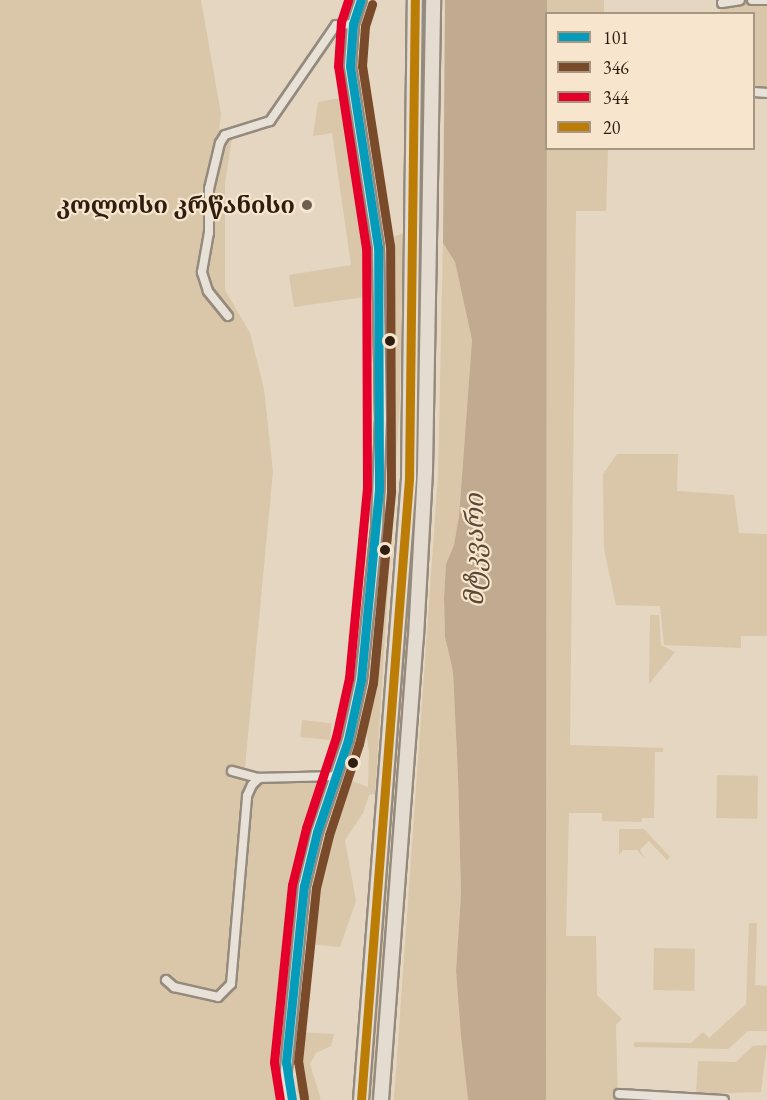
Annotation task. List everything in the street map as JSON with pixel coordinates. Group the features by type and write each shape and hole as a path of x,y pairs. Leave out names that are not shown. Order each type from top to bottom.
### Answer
{"highway":[{"path":"361,1100 409,479 415,0"},
{"path":"381,1100 416,637 425,469 434,0"}],"street":[{"path":"283,1100 304,886 335,776 348,740 366,638 381,420 378,247 352,81 353,24 361,0"},
{"path":"722,3 740,0"},
{"path":"752,0 767,0"},
{"path":"228,316 208,291 202,272 208,233 209,189 220,143 225,135 270,120 336,26 353,24"},
{"path":"232,771 259,778 335,776"},
{"path":"166,980 174,987 190,992 218,997 227,992 247,796 259,778"},
{"path":"286,1062 292,1100"},
{"path":"619,1094 724,1100"}],"shaded area":[{"path":"0,0 201,0 221,114 206,232 213,237 213,189 227,142 232,138 225,183 225,290 250,333 264,389 273,471 245,767 234,776 268,783 329,782 301,882 275,1100 0,1100"},
{"path":"423,0 427,0 419,472 383,1007 374,1100 370,1100 416,472"},
{"path":"547,0 604,0 604,12 547,12"},
{"path":"767,3 767,91 755,90 755,12 720,12 720,6"},
{"path":"346,97 371,228 371,296 294,307 289,275 351,265 332,133 313,136 318,102"},
{"path":"547,150 608,150 606,211 576,211 570,745 663,748 663,752 655,752 654,818 642,818 642,822 602,821 602,813 569,813 566,936 596,936 597,995 622,1019 616,1025 618,1100 546,1100"},
{"path":"403,233 400,400 375,794 369,795 363,813 345,840 356,901 340,947 310,944 313,899 320,851 329,841 332,812 344,778 368,787 369,752 363,712 377,647 388,511 390,332 385,240"},
{"path":"443,243 455,262 472,340 459,516 454,545 446,564 444,598 445,637 453,672 458,777 461,894 456,971 468,1100 394,1100 438,476"},
{"path":"617,454 678,454 677,491 734,495 739,533 767,534 767,636 741,636 741,648 664,645 660,606 616,605 604,549 603,474"},
{"path":"650,615 659,615 661,645 675,652 649,684"},
{"path":"302,720 332,723 330,740 300,737"},
{"path":"717,775 758,776 757,819 716,818"},
{"path":"619,829 644,829 670,857 667,860 649,841 640,850 645,859 637,850 623,850 619,855"},
{"path":"749,923 757,923 755,985 767,986 767,1031 748,1031 728,1049 634,1047 634,1042 691,1043 703,1032 709,1038 746,1004"},
{"path":"654,948 695,949 694,991 653,990"},
{"path":"298,1032 334,1034 331,1046 316,1053 310,1064 321,1100 303,1100 297,1091"},
{"path":"767,1045 761,1092 696,1094 698,1061 736,1062 753,1046"}],"water":[{"name":"მტკვარი","path":"445,0 547,0 547,12 545,12 546,1100 468,1100 456,971 461,894 458,777 453,672 445,637 444,598 446,564 454,545 459,516 472,340 455,262 443,243"}],"transit line":[{"name":"344","path":"280,1100 274,1062 292,885 306,828 336,737 349,678 367,489 366,248 338,66 341,22 348,0"},
{"name":"101","path":"292,1100 286,1062 304,886 317,832 348,740 361,680 379,490 378,247 350,66 353,24 361,0"},
{"name":"20","path":"361,1100 409,479 415,0"},
{"name":"346","path":"304,1098 298,1062 316,888 329,835 359,744 373,683 391,491 390,246 362,66 365,26 372,4"}],"place":[{"name":"კოლოსი კრწანისი","path":"307,205"}]}
